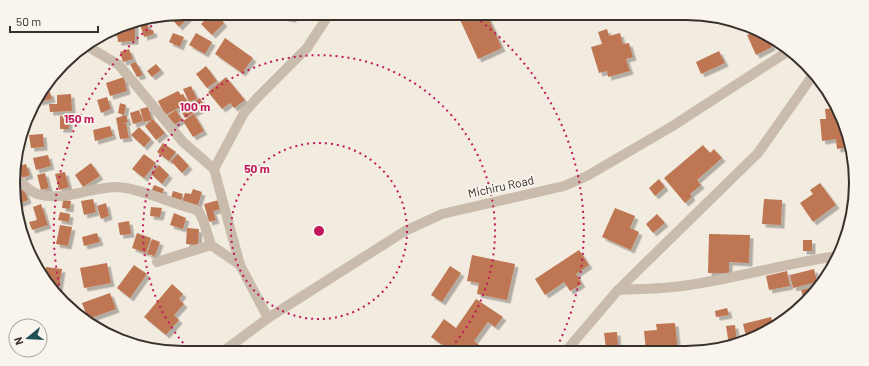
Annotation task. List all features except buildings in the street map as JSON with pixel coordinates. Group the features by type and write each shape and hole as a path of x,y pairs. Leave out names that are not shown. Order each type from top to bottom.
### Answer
{"street":[{"path":"214,169 244,113 307,48 325,20"},
{"path":"91,48 119,65 183,142 214,169 240,265 268,318"},
{"name":"Michiru Road","path":"230,346 268,318 405,231 427,220 489,202 564,186 586,176 671,127 784,54"},
{"path":"570,346 618,290 758,153 811,78"},
{"path":"20,182 37,194 48,196 117,188 135,190 194,209 199,212 203,220 211,245 240,265"},
{"path":"157,262 211,245"},
{"path":"618,290 682,287 730,278 806,260 831,257"}]}
